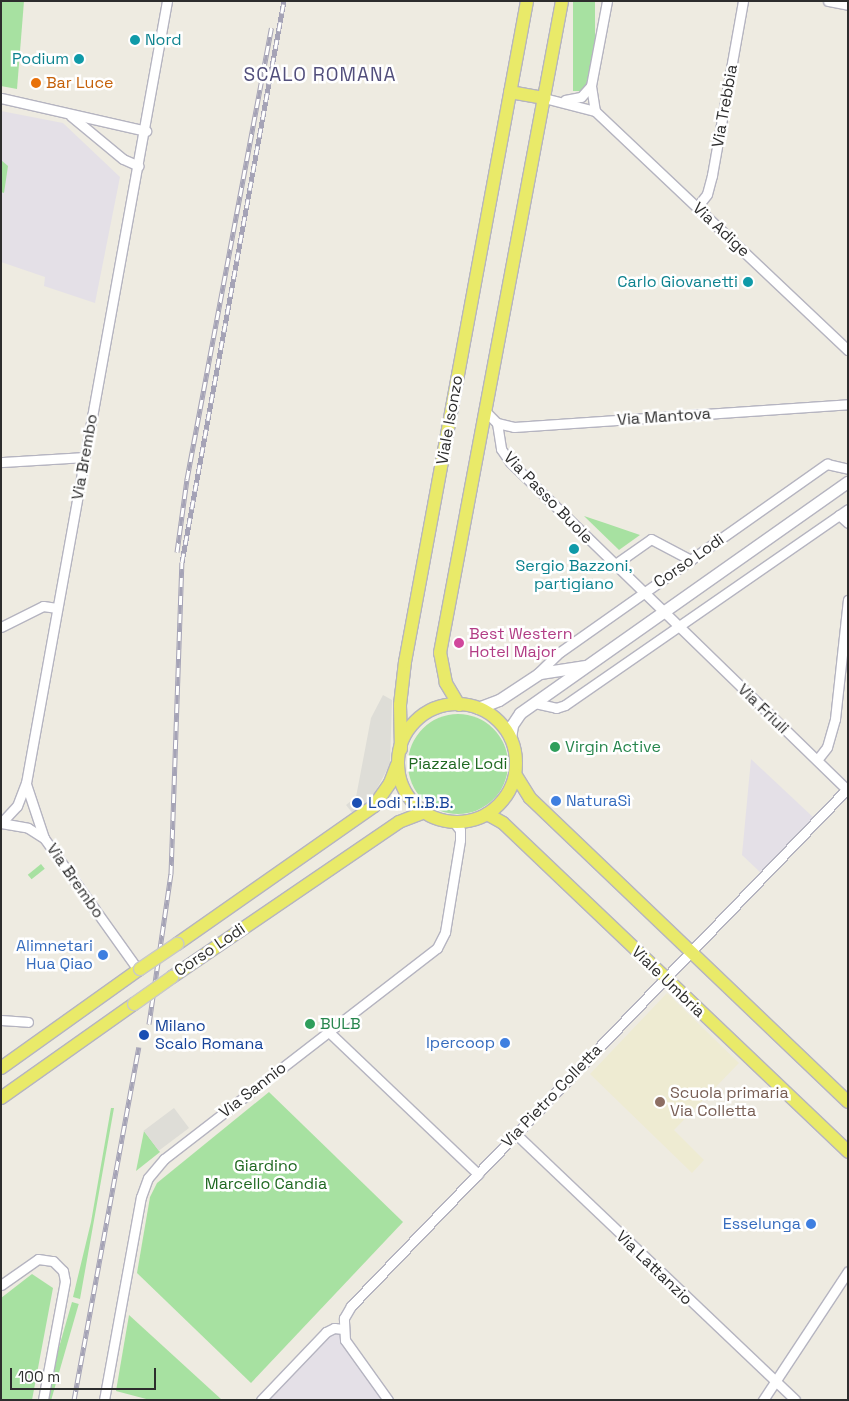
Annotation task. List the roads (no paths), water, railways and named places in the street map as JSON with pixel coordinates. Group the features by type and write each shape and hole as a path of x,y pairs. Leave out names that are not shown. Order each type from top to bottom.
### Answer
{"main road":[{"name":"Viale Isonzo","path":"400,754 401,688 406,656 527,1"},
{"name":"Viale Isonzo","path":"459,704 444,678 440,653 562,1"},
{"path":"510,92 544,98"},
{"name":"Corso Lodi","path":"510,738 515,718 535,702 848,482"},
{"name":"Corso Lodi","path":"478,708 499,700 537,674 586,666"},
{"path":"459,704 478,708 497,720 510,738 516,756 515,774 511,788 500,804 487,814 472,820 454,822 425,812 404,788 400,754 411,728 422,716 442,707 459,704"},
{"name":"Corso Lodi","path":"1,1068 374,806 390,783 400,754"},
{"path":"515,774 530,798 848,1102"},
{"name":"Corso Lodi","path":"1,1098 172,976 399,822 425,812"},
{"name":"Viale Umbria","path":"487,814 503,823 848,1152"}],"street":[{"name":"Via Brembo","path":"1,823 17,806 26,783 84,457 146,131 168,1"},
{"path":"544,98 595,110 592,86 607,1"},
{"name":"Via Trebbia","path":"697,207 707,194 712,175 744,1"},
{"path":"828,1 848,5"},
{"path":"561,101 581,97 592,86"},
{"path":"1,98 60,109 118,126 146,131"},
{"path":"60,109 104,140 124,159 139,166"},
{"name":"Via Adige","path":"595,110 848,350"},
{"path":"104,140 107,132 118,126"},
{"name":"Via Mantova","path":"497,423 521,426 848,404"},
{"path":"486,412 497,423"},
{"name":"Via Passo Buole","path":"497,423 505,457 678,627"},
{"path":"1,462 84,457"},
{"name":"Corso Lodi","path":"537,674 560,652 827,464 848,469"},
{"path":"535,702 556,708 565,706 848,509"},
{"path":"840,515 848,523"},
{"path":"614,565 651,539 687,555 691,560"},
{"path":"817,760 827,747 835,719 848,600"},
{"path":"1,627 43,606 57,608"},
{"name":"Via Friuli","path":"678,627 847,790"},
{"name":"Via Brembo","path":"26,783 44,838 140,970"},
{"name":"Via Pietro Colletta","path":"343,1329 344,1318 351,1306 664,978 847,790"},
{"name":"Via Sannio","path":"104,1400 141,1197 150,1174 164,1159 440,946 445,932 460,840 460,830 454,822"},
{"path":"1,823 28,828 44,838"},
{"path":"1,1020 28,1022"},
{"path":"329,1032 478,1174"},
{"name":"Via Lattanzio","path":"516,1134 795,1400"},
{"path":"1,1285 38,1259 50,1260 60,1267 65,1281 43,1400"},
{"path":"763,1400 776,1383 848,1271"},
{"path":"261,1400 326,1332 334,1328 343,1329 348,1346 388,1400"}],"railway":[{"path":"149,1024 171,874 182,562 284,1"},
{"path":"177,552 187,479 271,28"},
{"path":"74,1400 139,1047"}],"place":[{"name":"Nord","path":"135,40"},
{"name":"Podium","path":"79,59"},
{"name":"Bar Luce","path":"36,83"},
{"name":"Carlo Giovanetti","path":"748,282"},
{"name":"Sergio Bazzoni, partigiano","path":"574,549"},
{"name":"Best Western Hotel Major","path":"459,643"},
{"name":"Virgin Active","path":"555,747"},
{"name":"NaturaSì","path":"556,801"},
{"name":"Lodi T.I.B.B.","path":"357,803"},
{"name":"Alimnetari Hua Qiao","path":"103,955"},
{"name":"BULB","path":"310,1024"},
{"name":"Milano Scalo Romana","path":"144,1035"},
{"name":"Ipercoop","path":"505,1043"},
{"name":"Scuola primaria Via Colletta","path":"660,1102"},
{"name":"Esselunga","path":"811,1224"}],"district":[{"name":"SCALO ROMANA","path":"320,75"}],"park label":[{"name":"Piazzale Lodi","path":"458,764"},
{"name":"Giardino Marcello Candia","path":"266,1175"}]}
